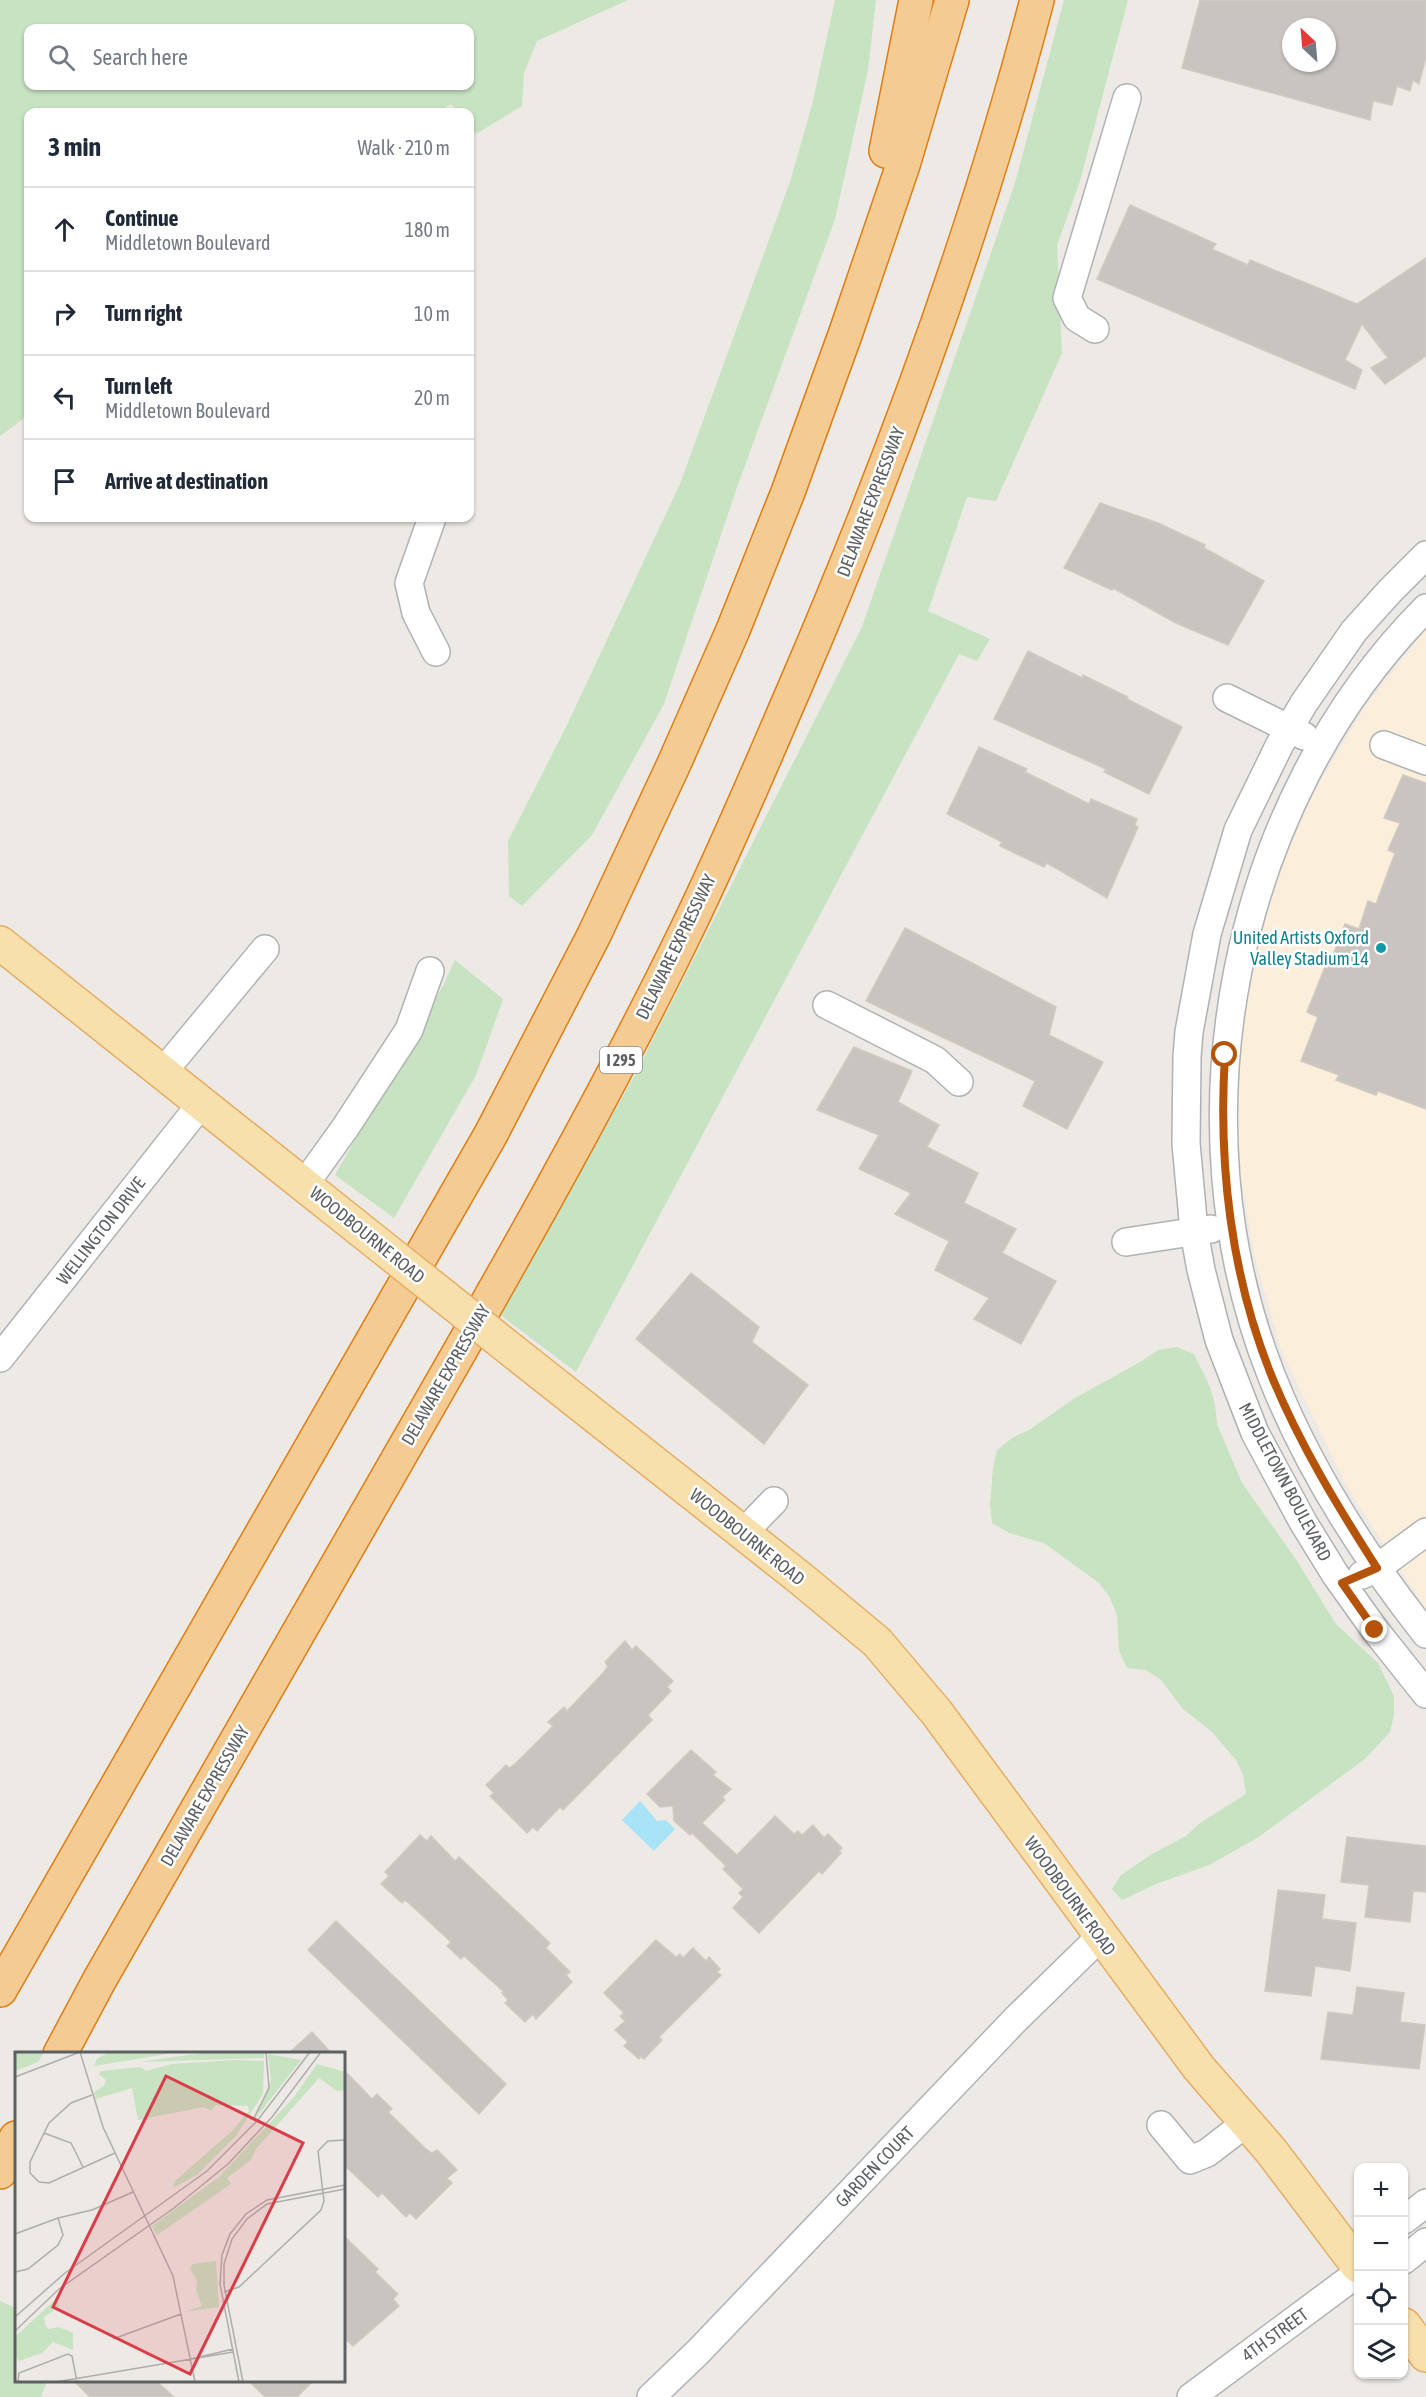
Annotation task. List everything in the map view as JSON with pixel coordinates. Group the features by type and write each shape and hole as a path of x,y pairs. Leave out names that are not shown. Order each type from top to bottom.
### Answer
{"highway":[{"path":"846,332 898,100 916,0"},
{"path":"0,1990 491,1134 549,1025 668,777 733,630 788,492 903,165 952,0"},
{"name":"DELAWARE EXPRESSWAY","path":"61,2052 100,1979 528,1232 614,1072 688,927 750,792 879,484 932,337 982,187 1037,0"},
{"path":"0,2172 15,2140"}],"main road":[{"name":"WOODBOURNE ROAD","path":"0,943 877,1642 937,1713 1100,1937 1199,2068 1272,2152 1354,2259"},
{"path":"1408,2330 1426,2355"}],"street":[{"path":"1095,329 1077,318 1067,298 1127,98"},
{"path":"431,522 409,583 416,613 436,652"},
{"name":"MIDDLETOWN BOULEVARD","path":"1426,555 1354,631 1290,727 1238,830 1207,934 1187,1057 1186,1143 1194,1231 1201,1270 1219,1340 1233,1381 1261,1443 1303,1522 1375,1630 1426,1694"},
{"name":"MIDDLETOWN BOULEVARD","path":"1426,608 1378,662 1322,746 1271,853 1242,950 1230,1016 1222,1097 1231,1226 1244,1284 1272,1376 1293,1423 1340,1510 1377,1568 1426,1634"},
{"path":"1227,698 1290,727 1322,746"},
{"path":"1384,745 1426,761"},
{"path":"162,1073 266,948"},
{"path":"304,1185 345,1128 409,1030 430,971"},
{"path":"827,1005 935,1060 960,1082"},
{"name":"WELLINGTON DRIVE","path":"0,1358 201,1104"},
{"path":"1126,1242 1231,1226"},
{"path":"743,1533 774,1501"},
{"path":"1342,1583 1377,1568 1426,1532"},
{"name":"GARDEN COURT","path":"651,2397 698,2352 1015,2020 1100,1937"},
{"path":"1161,2125 1190,2160 1207,2153 1246,2123"},
{"path":"1408,2217 1426,2203"},
{"path":"1408,2257 1426,2242"},
{"name":"4TH STREET","path":"1191,2397 1354,2277"}],"shaded area":[{"path":"1426,629 1426,1609 1347,1487 1282,1352 1255,1259 1237,1157 1237,1020 1267,901 1312,795 1364,708"}],"green space":[{"path":"0,0 628,0 537,41 524,73 522,106 476,134 474,108 455,108 451,104 444,108 24,108 24,418 0,436"},
{"path":"835,0 876,0 868,70 835,219 736,490 664,704 592,835 522,906 509,896 508,841 567,725 680,484 790,182 812,105"},
{"path":"1064,0 1128,0 1080,181 1057,245 1062,353 996,501 967,497 928,611 990,639 977,661 959,654 576,1372 499,1314 635,1075 862,627 1015,183"},
{"path":"455,960 503,999 476,1075 394,1218 335,1175 444,984"},
{"path":"1176,1347 1194,1354 1210,1387 1217,1424 1242,1483 1295,1558 1336,1624 1378,1663 1394,1696 1394,1715 1390,1732 1365,1759 1257,1838 1209,1865 1156,1884 1122,1900 1112,1889 1121,1875 1152,1854 1186,1836 1200,1823 1246,1794 1243,1775 1236,1760 1212,1732 1183,1709 1161,1680 1146,1670 1127,1668 1119,1651 1117,1615 1110,1598 1099,1583 1044,1543 1009,1533 992,1523 990,1505 993,1468 997,1450 1012,1438 1029,1430 1075,1398 1158,1350"},
{"path":"0,2301 15,2308 15,2382 47,2382 41,2397 0,2397"}],"water":[{"path":"640,1801 657,1821 666,1820 675,1829 654,1851 622,1820"}],"building":[{"path":"1200,0 1426,0 1426,57 1419,84 1413,80 1410,91 1397,86 1392,105 1373,101 1370,120 1182,68"},
{"path":"1130,205 1216,244 1212,249 1248,265 1250,260 1357,304 1426,258 1426,356 1385,384 1371,368 1388,358 1362,324 1345,360 1362,370 1355,389 1097,279"},
{"path":"1100,503 1158,523 1205,545 1204,548 1264,581 1228,645 1176,623 1113,588 1112,590 1064,568"},
{"path":"1028,651 1082,678 1083,675 1128,697 1127,699 1182,727 1149,794 1104,772 1106,769 994,719"},
{"path":"979,747 1027,769 1025,772 1089,804 1091,799 1137,819 1135,825 1138,827 1107,898 1047,863 1044,867 1000,846 1002,842 947,814"},
{"name":"United Artists Oxford Valley Stadium 14","path":"1403,775 1426,783 1426,1109 1378,1091 1376,1095 1336,1080 1339,1075 1301,1061 1318,1017 1307,1012 1325,967 1328,968 1345,924 1359,929 1368,901 1376,904 1395,853 1388,850 1400,823 1384,818"},
{"path":"905,928 1056,1007 1049,1035 1103,1062 1067,1129 1023,1106 1035,1081 866,1001"},
{"path":"854,1047 912,1071 898,1102 939,1125 927,1147 978,1173 964,1203 1016,1229 1002,1253 1056,1281 1021,1344 974,1319 989,1298 935,1270 949,1241 895,1214 911,1193 859,1169 879,1135 817,1110"},
{"path":"691,1273 759,1327 752,1342 808,1385 764,1444 636,1339"},
{"path":"625,1641 632,1650 636,1646 673,1681 667,1687 671,1691 648,1715 652,1720 563,1810 560,1807 537,1831 533,1827 527,1833 490,1796 494,1793 486,1785 506,1765 509,1768 515,1764 553,1726 548,1722 564,1707 567,1711 604,1672 608,1666 605,1662"},
{"path":"691,1750 716,1772 713,1775 731,1789 722,1797 725,1800 702,1823 737,1855 775,1816 794,1834 798,1831 802,1835 813,1825 824,1838 828,1834 842,1848 839,1851 841,1853 822,1874 819,1871 759,1933 733,1908 743,1897 739,1893 743,1889 723,1869 726,1866 692,1833 690,1835 674,1821 673,1806 660,1807 647,1794"},
{"path":"420,1835 427,1841 431,1836 455,1861 459,1857 550,1943 546,1948 570,1972 566,1975 572,1982 536,2019 533,2014 525,2022 505,2003 508,2000 502,1993 504,1992 464,1956 461,1959 447,1946 451,1942 411,1905 405,1900 402,1903 381,1884 389,1876 385,1872"},
{"path":"1347,1837 1426,1846 1426,1892 1413,1891 1410,1922 1365,1917 1369,1885 1341,1882"},
{"path":"1278,1890 1325,1895 1322,1919 1356,1923 1350,1971 1315,1966 1311,1996 1265,1991"},
{"path":"336,1921 506,2084 479,2114 308,1950"},
{"path":"656,1940 676,1957 680,1954 683,1958 693,1948 706,1961 709,1957 720,1969 717,1972 721,1975 659,2037 662,2040 644,2059 641,2056 639,2059 624,2046 628,2042 615,2030 625,2021 620,2016 624,2013 604,1993"},
{"path":"1357,1987 1404,1993 1400,2022 1425,2025 1419,2069 1321,2059 1328,2012 1353,2015"},
{"path":"312,2032 330,2052 290,2052"},
{"path":"345,2071 372,2099 377,2094 392,2109 388,2112 426,2149 432,2153 437,2150 457,2170 447,2178 452,2183 416,2219 410,2213 406,2217 382,2193 378,2197 345,2166"},
{"path":"345,2237 378,2269 375,2272 398,2294 393,2299 399,2306 353,2346 345,2339"},
{"path":"75,2382 157,2382 174,2397 90,2397"},
{"path":"250,2382 312,2382 297,2397 265,2397"}],"place":[{"name":"United Artists Oxford Valley Stadium 14","path":"1381,948"}],"route":[{"path":"1225,1055 1222,1097 1224,1147 1231,1226 1241,1274 1258,1337 1293,1423 1340,1510 1377,1568 1342,1583 1375,1630"}]}
